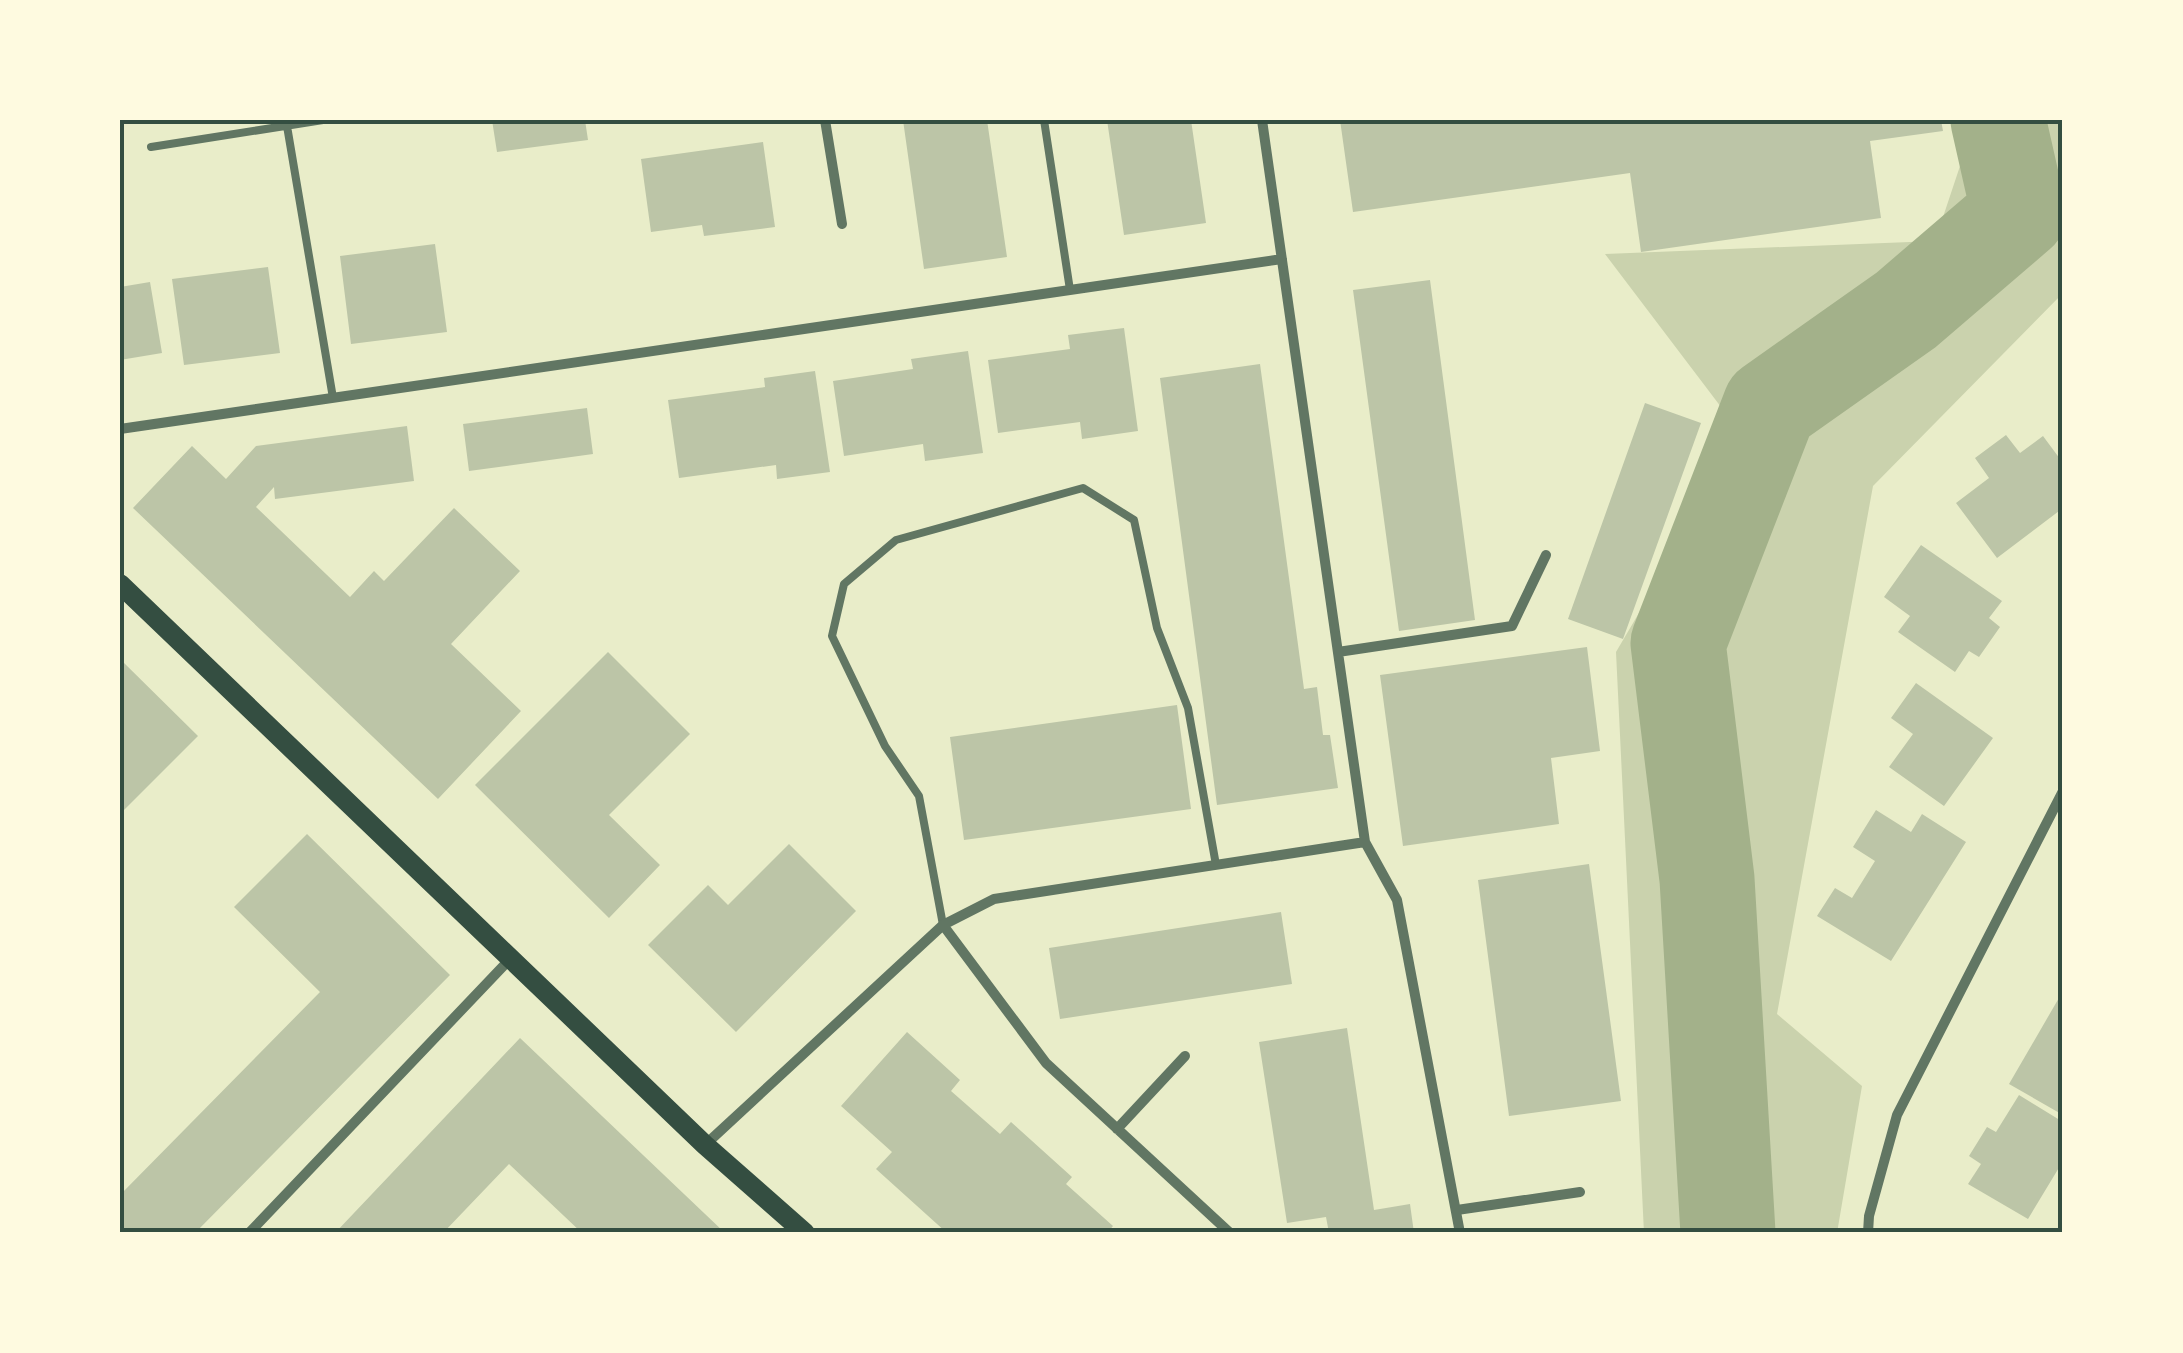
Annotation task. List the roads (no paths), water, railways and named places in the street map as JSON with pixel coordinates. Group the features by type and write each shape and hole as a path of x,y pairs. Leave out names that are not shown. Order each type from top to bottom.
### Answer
{"main road":[{"path":"120,584 705,1145 805,1233"}],"street":[{"path":"825,120 842,224"},
{"path":"1262,120 1365,842 1396,900 1460,1233"},
{"path":"120,429 1282,259"},
{"path":"1338,652 1512,626 1546,555"},
{"path":"1868,1233 1869,1216 1897,1115 2063,790"},
{"path":"705,1145 943,924 994,899 1365,842"},
{"path":"943,924 1046,1063 1229,1232"},
{"path":"249,1233 512,958"},
{"path":"1117,1129 1184,1056"},
{"path":"1457,1210 1580,1192"}],"lane":[{"path":"151,147 323,120"},
{"path":"1044,120 1070,290"},
{"path":"287,126 333,398"},
{"path":"943,924 919,796 886,746 832,636 844,584 896,540 1083,488 1134,520 1157,628 1188,708 1216,864"}],"waterway":[{"path":"1728,1233 1707,879 1678,643 1770,406 1906,310 2019,213 1998,120"}]}
